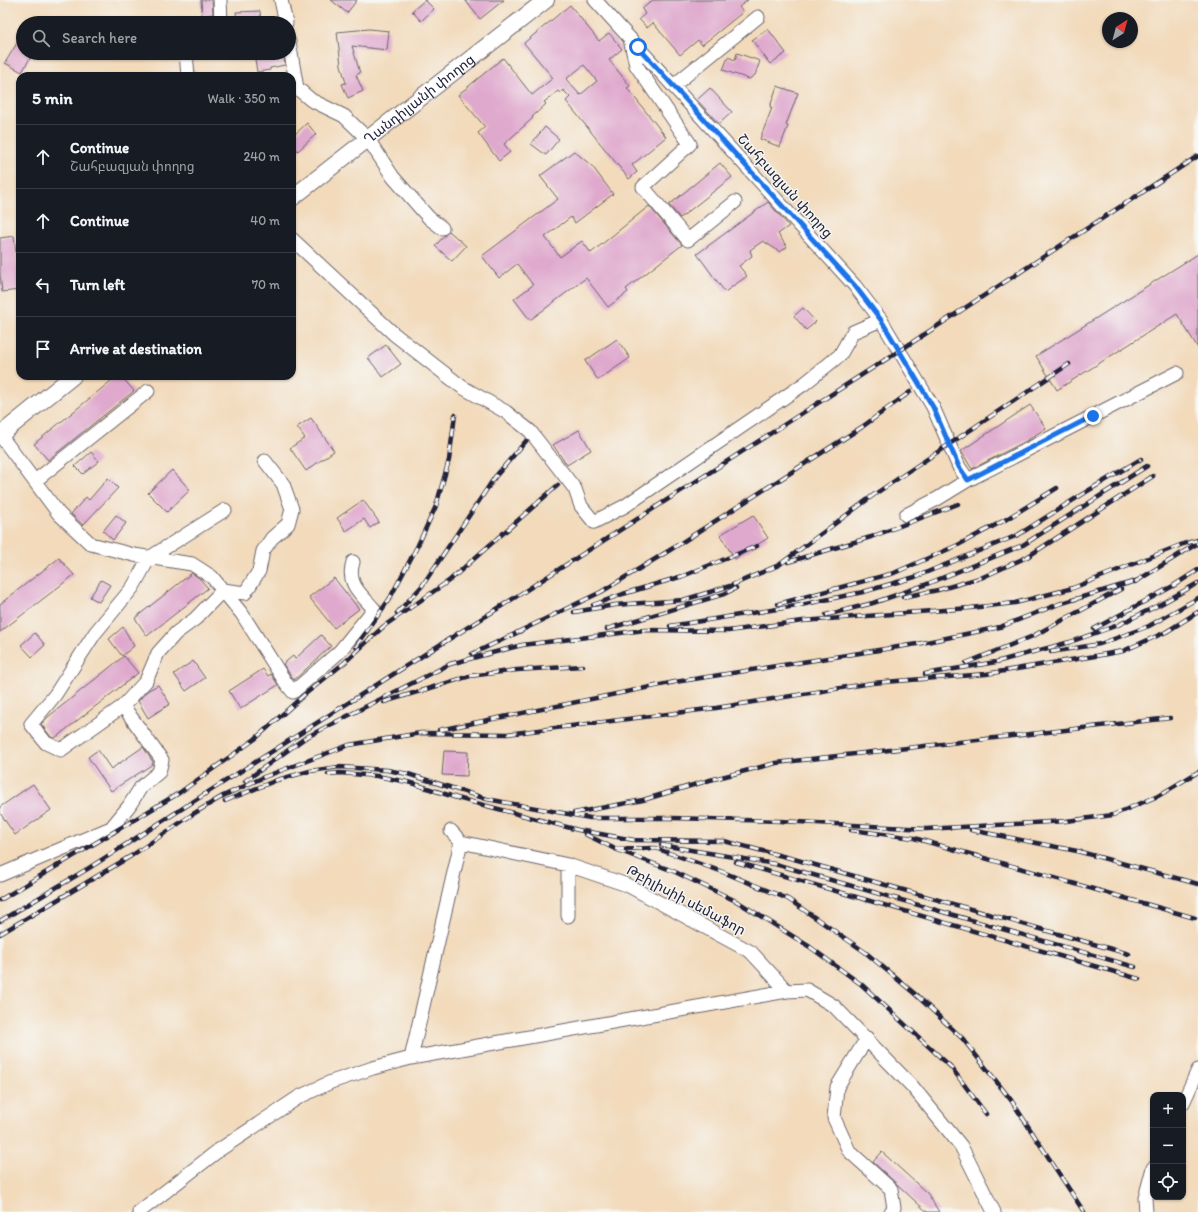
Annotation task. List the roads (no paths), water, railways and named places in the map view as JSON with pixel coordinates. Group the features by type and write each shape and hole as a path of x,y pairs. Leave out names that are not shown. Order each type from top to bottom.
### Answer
{"main road":[{"name":"Ղանդիլյանի փողոց","path":"296,195 546,0"},
{"path":"0,435 67,380"}],"street":[{"path":"220,0 221,16"},
{"path":"281,0 284,16"},
{"name":"Շահբազյան փողոց","path":"595,0 855,286 881,320 933,407 959,467 968,480"},
{"path":"673,86 758,17"},
{"path":"629,38 636,65 690,144 643,187 688,240 735,202"},
{"path":"187,60 188,72"},
{"path":"293,60 295,72"},
{"path":"296,78 298,88 311,100 344,116 368,139 393,177 429,218 442,228"},
{"path":"296,243 394,334 462,387 506,412 530,432 575,489 581,506 594,522 625,506 804,384 840,355 853,332 881,320"},
{"path":"906,515 937,499 968,480 1177,373"},
{"path":"35,481 148,391"},
{"path":"0,435 59,514 91,544 149,558 192,564 212,577 242,614 293,692 339,652 374,608 354,585 350,571 353,562"},
{"path":"223,590 246,593 259,571 264,551 272,538 288,524 292,509 290,503 283,484 265,461"},
{"path":"223,590 195,619 176,633 158,652 146,681 123,706 61,750 46,743 31,724 56,695 95,633 133,587 149,558 225,510"},
{"path":"0,875 111,828 129,806 141,787 159,772 162,760 123,706"},
{"path":"411,1058 461,842 451,831"},
{"name":"Թբիլիսիի սեմաֆոր","path":"461,842 568,866 627,885 751,952 787,991"},
{"path":"568,866 568,916"},
{"path":"138,1212 219,1150 299,1097 338,1080 373,1068 411,1058 787,991 807,990 834,1006 867,1038 912,1086 961,1146 994,1212"},
{"path":"867,1038 836,1087 834,1118 849,1151 891,1189 894,1208 891,1212"},
{"path":"1186,1096 1198,1070"},
{"path":"1146,1212 1145,1198 1150,1179"}],"railway":[{"path":"0,921 89,868 497,609 899,351 1198,156"},
{"path":"574,612 615,605 683,600 730,586 779,565 875,494 1069,364"},
{"path":"516,633 601,592 670,550 862,427 910,392"},
{"path":"356,647 390,598 418,545 436,506 449,460 455,415"},
{"path":"397,613 422,586 495,477 526,441"},
{"path":"670,626 796,606 863,592 915,577 1018,535 1141,459"},
{"path":"826,615 873,603 922,586 1023,545 1147,466"},
{"path":"903,597 938,590 983,577 1027,557 1153,476"},
{"path":"0,900 179,793 255,739 304,695 344,663 384,626 450,580 558,485"},
{"path":"778,604 894,573 958,545 1005,520 1057,488"},
{"path":"788,562 871,537 958,504"},
{"path":"245,781 305,738 450,664 522,645 645,630 728,631 803,621 1015,603 1073,588 1183,544 1198,540"},
{"path":"1135,582 1198,543"},
{"path":"593,605 623,594 683,576 757,546"},
{"path":"1094,629 1173,586 1198,570"},
{"path":"439,730 675,682 917,644 1000,627 1059,604 1139,580"},
{"path":"925,674 996,662 1070,642 1118,625 1159,605 1198,583"},
{"path":"607,629 724,594 736,588"},
{"path":"966,663 1033,636 1121,589"},
{"path":"1051,652 1100,644 1149,626 1198,598"},
{"path":"0,934 131,856 193,814 223,796 264,777 349,745 421,733 507,734 716,708 872,683 986,674 1123,651 1166,632 1198,612"},
{"path":"472,654 521,631"},
{"path":"384,702 470,676 517,670 583,666"},
{"path":"574,813 643,800 710,780 776,763 1170,718"},
{"path":"225,801 277,780 310,771 339,767 387,770 408,774 487,799 590,818 672,818 780,821 926,829 1066,821 1113,815 1158,796 1198,772"},
{"path":"328,774 340,773 377,776 412,783 457,798 578,830 634,840 724,841 794,859 1129,954"},
{"path":"851,830 914,838 1195,918"},
{"path":"971,830 1077,851 1198,884"},
{"path":"585,834 615,849 673,871 738,902 810,947 862,985 951,1067 986,1114"},
{"path":"661,845 775,864 1135,967"},
{"path":"615,849 655,848 723,872 788,899 865,952 915,994 963,1039 1011,1100 1084,1212"},
{"path":"736,862 1139,979"}]}
